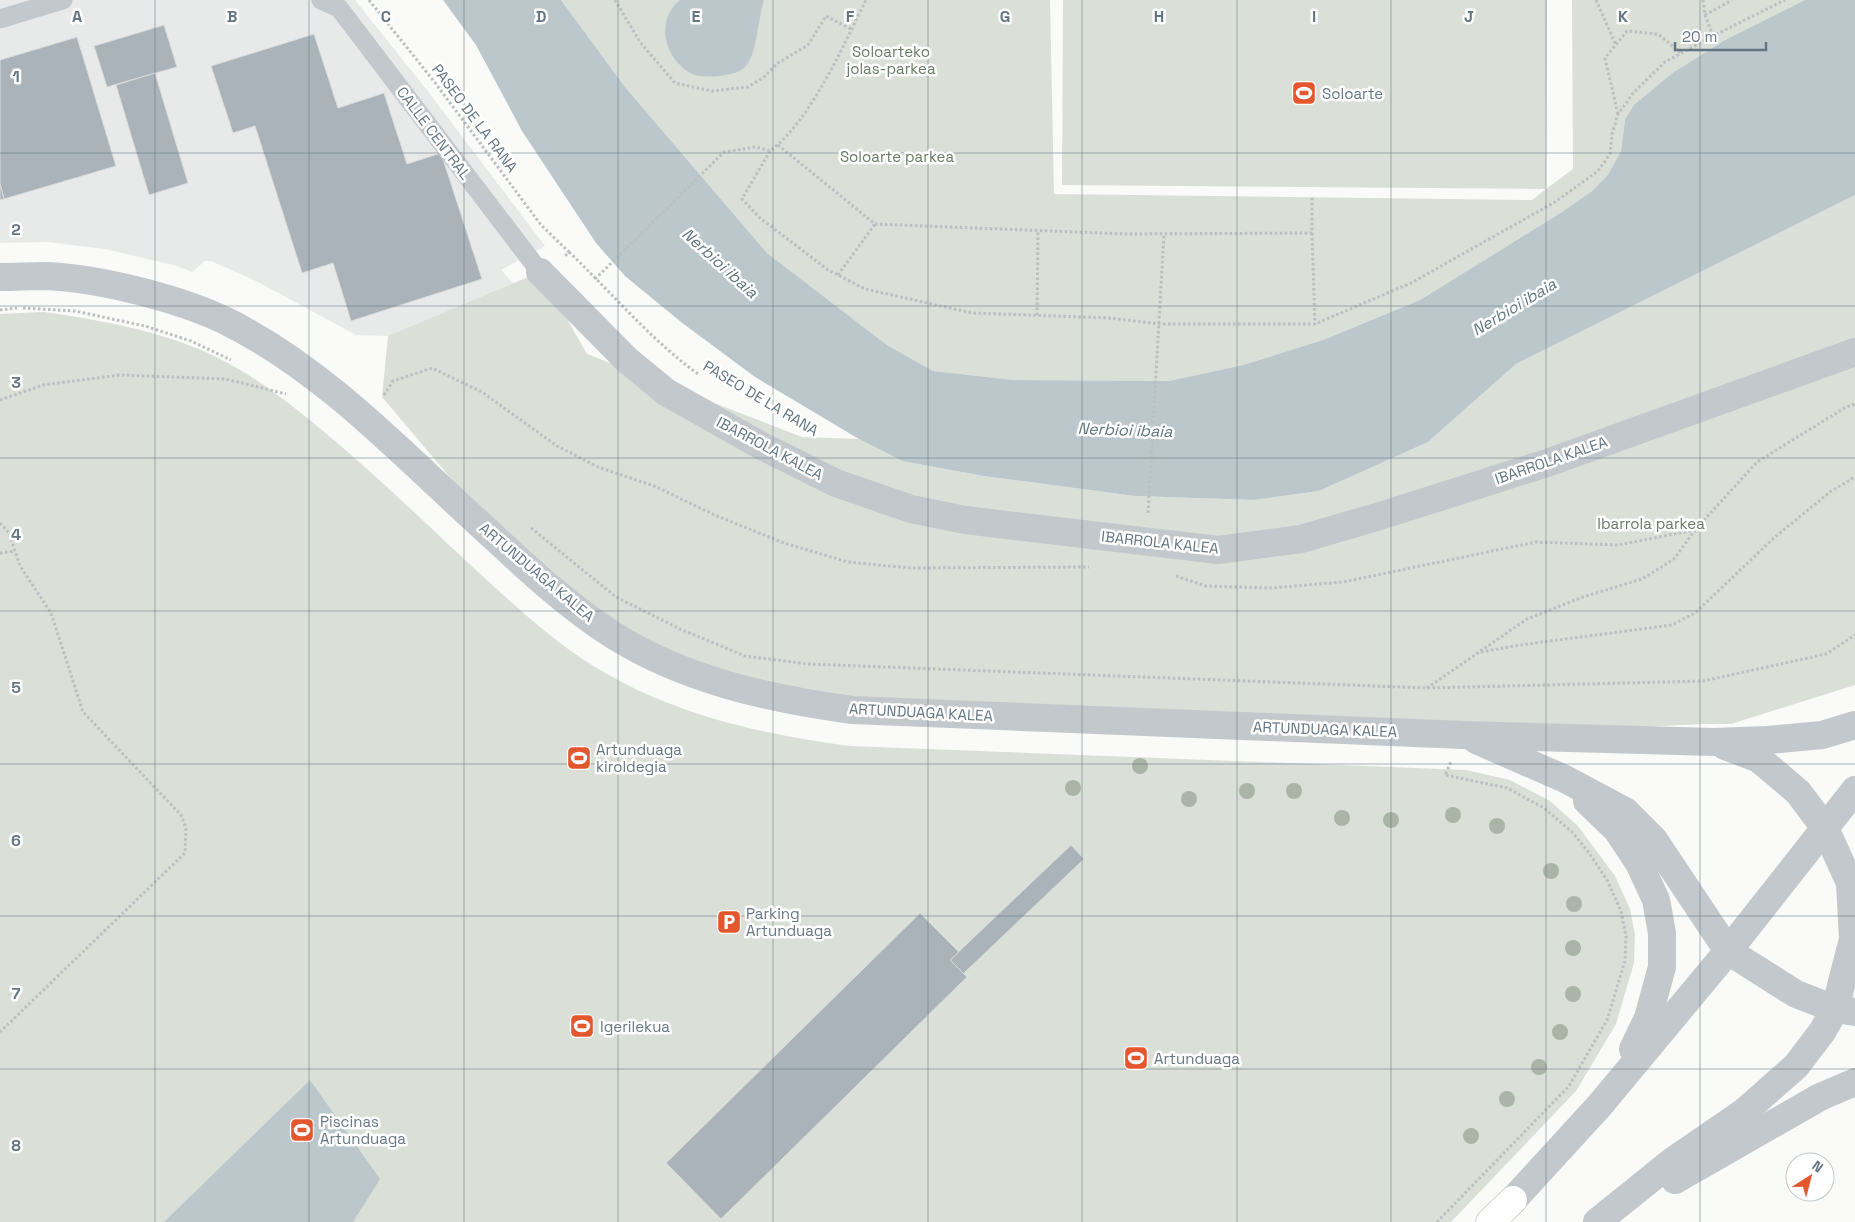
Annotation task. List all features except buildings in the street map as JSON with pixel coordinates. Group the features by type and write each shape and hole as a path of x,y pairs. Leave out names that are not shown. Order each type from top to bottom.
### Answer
{"highway":[{"path":"1490,1222 1513,1200"}],"street":[{"name":"IBARROLA KALEA","path":"550,267 627,360 666,392 836,483 911,509 965,520 1218,550 1301,539 1547,463 1855,352"},
{"name":"ARTUNDUAGA KALEA","path":"0,277 46,276 100,283 167,299 224,320 250,334 302,368 355,411 526,567 570,604 615,636 671,665 724,684 788,700 852,710 1714,742 1822,735 1855,725"},
{"name":"ARTUNDUAGA KALEA","path":"1463,734 1565,779 1625,812 1654,840 1728,951"},
{"name":"ARTUNDUAGA KALEA","path":"1598,1222 1674,1160 1744,1112 1796,1066 1822,1032 1845,1010 1853,939 1850,883 1825,828 1798,792 1760,759 1714,742"},
{"name":"ARTUNDUAGA KALEA","path":"1565,779 1617,830 1639,863 1656,900 1662,933 1662,967 1648,1018 1641,1035 1600,1105"},
{"path":"1513,1200 1600,1105 1728,951 1855,790"},
{"path":"1728,951 1796,994 1845,1010"},
{"path":"1602,1222 1820,1097 1855,1082"}],"lane":[{"path":"0,19 63,0"},
{"name":"CALLE CENTRAL","path":"322,0 339,8 550,267"}],"path":[{"name":"PASEO DE LA RANA","path":"369,0 436,84 542,225 629,314 684,364 700,375"},
{"path":"615,0 640,42 675,83 712,91 748,86 764,77 778,64 808,45 826,16 852,28"},
{"path":"866,0 811,105 778,145 770,151 742,199 760,218 828,270 865,289 972,313 1109,318 1160,324 1315,324 1411,284 1555,202 1598,171 1610,154 1612,134 1618,114 1634,92 1665,62 1785,0"},
{"path":"1596,0 1616,45"},
{"path":"1703,0 1705,15 1713,36"},
{"path":"1705,15 1732,0"},
{"path":"1618,114 1605,58 1627,31 1658,34 1681,53"},
{"path":"778,145 875,224 1126,234 1312,233"},
{"path":"595,279 724,152 743,148 770,151"},
{"path":"1312,197 1315,324"},
{"path":"838,275 875,224"},
{"path":"1037,315 1038,231"},
{"path":"1146,542 1164,234"},
{"path":"550,267 570,252"},
{"path":"0,310 23,308 75,311 146,326 191,341 239,364"},
{"name":"PASEO DE LA RANA","path":"681,369 684,364"},
{"path":"382,397 393,381 432,368 482,392 557,446 598,467 654,486 717,516 784,543 848,562 910,568 1095,566"},
{"path":"0,400 43,385 120,375 226,379 287,395 271,384"},
{"path":"1427,688 1528,619 1583,597 1642,579 1674,559 1696,530 1757,462 1846,407 1855,404"},
{"path":"1478,652 1672,625 1695,613 1774,537 1830,492 1855,477"},
{"path":"1139,509 1149,510"},
{"path":"0,523 9,533 20,566 51,613 83,712 180,815 186,828 184,852 0,1032"},
{"path":"528,525 616,597 680,629 745,656 808,664 1427,688 1703,681 1826,654 1855,635"},
{"path":"1171,575 1206,586 1270,588 1343,582 1536,542 1618,545 1696,530"},
{"path":"0,553 15,551"},
{"path":"1437,1222 1569,1086 1608,1020 1625,961 1626,936 1621,911 1607,880 1572,832 1544,808 1507,788 1445,775 1463,734"}],"shaded area":[{"path":"0,0 355,0 427,90 545,246 501,270 521,292 508,300 388,336 356,335 258,282 211,261 205,261 192,272 177,266 105,249 47,242 0,243"}],"green space":[{"name":"Soloarte parkea","path":"561,0 1050,0 1054,194 1532,200 1573,169 1572,0 1805,0 1725,40 1674,72 1625,120 1621,151 1608,176 1592,191 1562,212 1420,300 1323,340 1243,365 1169,381 1014,380 933,371 887,345 767,253 625,87"},
{"name":"Soloarte","path":"1063,0 1547,0 1546,189 1062,185"},
{"name":"Ibarrola parkea","path":"1855,195 1855,685 1731,724 1463,735 852,710 671,665 526,567 382,397 388,336 540,272 587,354 802,437 859,439 902,461 983,476 1135,496 1254,500 1319,491 1428,442 1516,364"},
{"name":"Artunduaga kiroldegia","path":"44,312 107,322 148,332 208,353 237,368 279,396 339,445 383,483 514,605 567,648 595,667 624,683 686,710 751,729 850,746 1466,770 1510,780 1550,801 1578,826 1615,876 1630,909 1635,935 1634,963 1616,1024 1576,1091 1451,1222 0,1222 0,314"}],"water":[{"name":"Nerbioi ibaia","path":"443,0 561,0 625,87 767,253 887,345 933,371 1014,380 1169,381 1243,365 1323,340 1420,300 1562,212 1592,191 1608,175 1621,151 1625,120 1634,105 1674,72 1725,40 1805,0 1855,0 1855,195 1516,364 1428,442 1319,491 1254,500 1135,496 983,476 902,461 859,439 755,377 681,322 625,276 596,243 522,131 476,45"},
{"path":"680,0 764,0 753,53 746,66 734,73 718,76 699,76 686,70 679,64 669,49 665,32 669,15 673,7"},
{"name":"Piscinas Artunduaga","path":"310,1080 380,1179 353,1222 164,1222"}],"place":[{"name":"Soloarte","path":"1304,93"},
{"name":"Artunduaga kiroldegia","path":"579,758"},
{"name":"Parking Artunduaga","path":"729,922"},
{"name":"Igerilekua","path":"582,1026"},
{"name":"Artunduaga","path":"1136,1058"},
{"name":"Piscinas Artunduaga","path":"302,1130"}],"park label":[{"name":"Soloarteko jolas-parkea","path":"891,60"}]}
